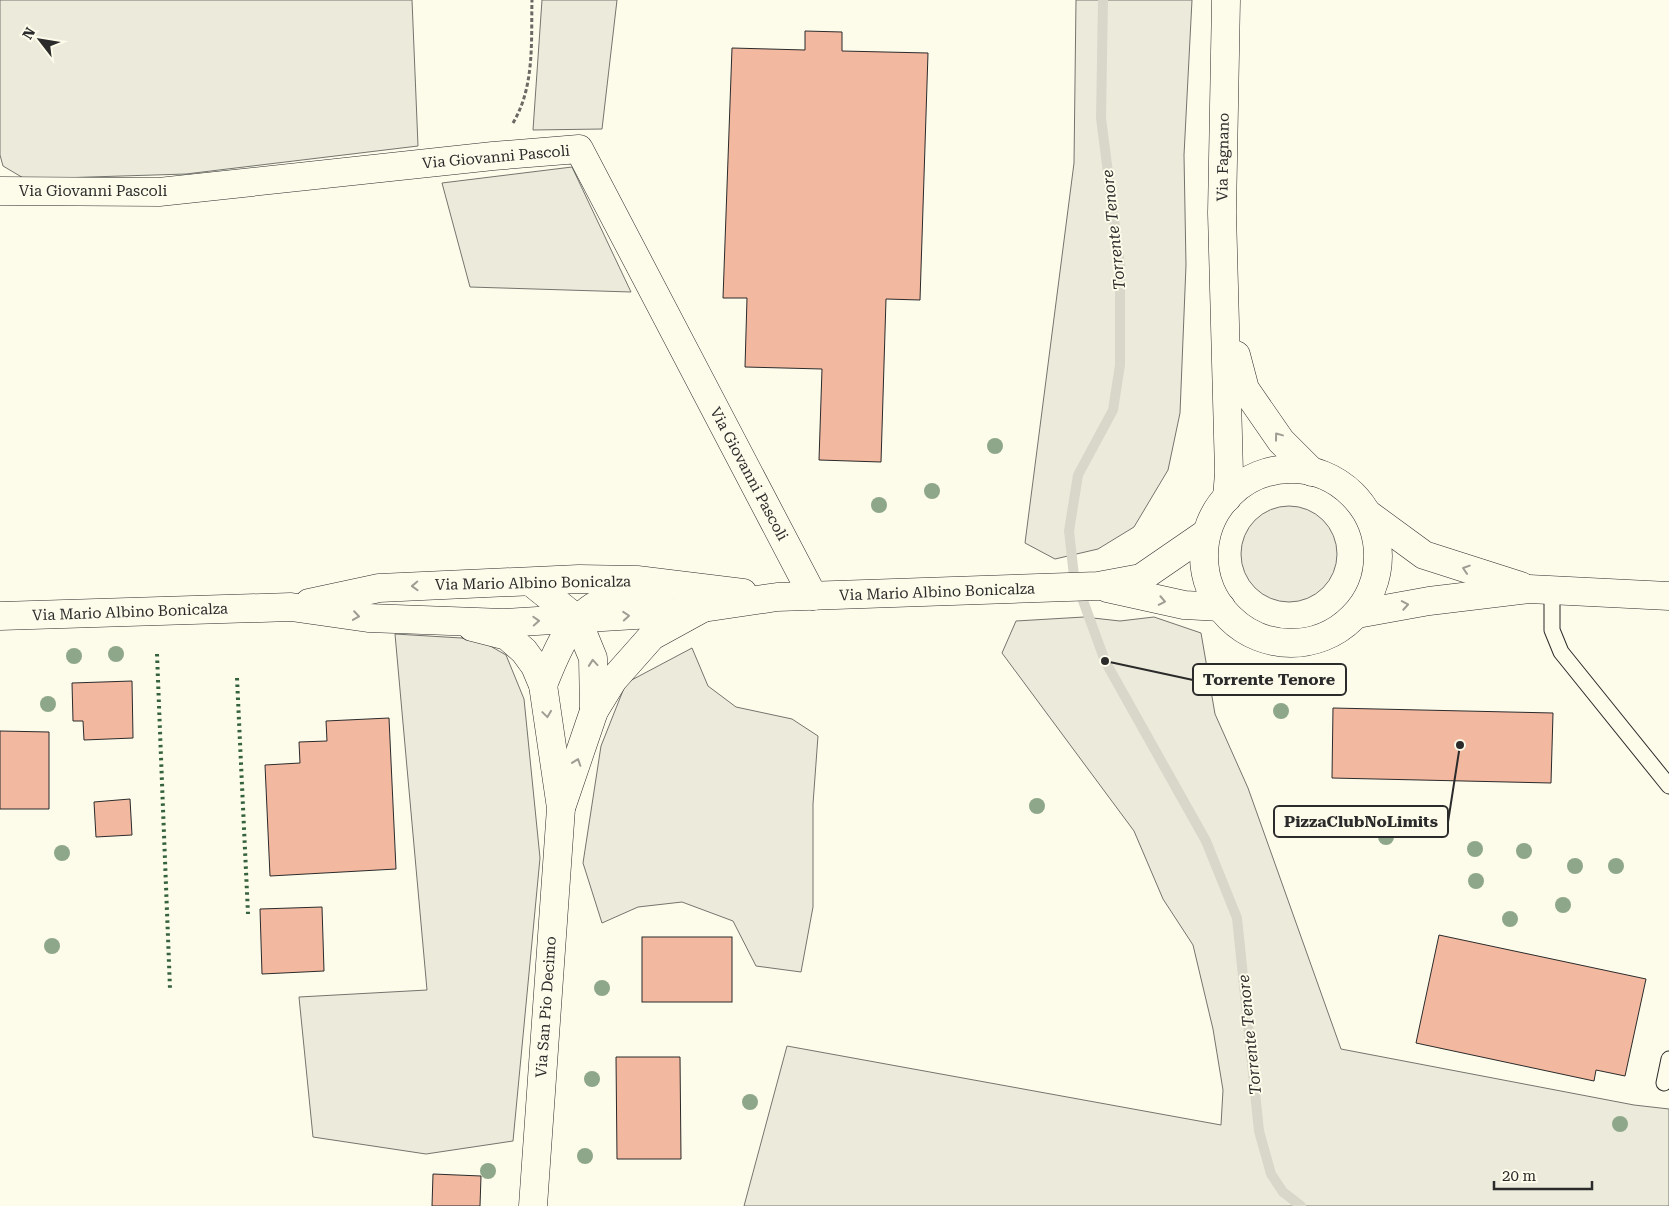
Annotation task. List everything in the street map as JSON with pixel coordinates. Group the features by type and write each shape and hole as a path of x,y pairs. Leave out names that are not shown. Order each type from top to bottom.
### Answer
{"street":[{"name":"Via Fagnano","path":"1226,0 1222,213 1229,474 1227,498"},
{"name":"Via Giovanni Pascoli","path":"0,191 159,192 492,156 579,149 813,596"},
{"name":"Via Fagnano","path":"1225,315 1245,389 1281,441 1312,472"},
{"path":"1368,514 1378,545 1377,575 1357,614 1333,633 1303,643 1273,642 1242,629 1221,607 1206,572 1205,534 1227,498 1258,474 1274,471 1304,470 1323,475 1349,490 1368,514 1424,556 1541,590"},
{"name":"Via Mario Albino Bonicalza","path":"0,616 290,607 368,618 504,623 669,613 777,597 1026,590 1098,586 1141,578 1205,534"},
{"name":"Via Mario Albino Bonicalza","path":"290,607 379,588 618,580 675,584 777,597"},
{"name":"Via San Pio Decimo","path":"531,582 577,619 593,658 594,711"},
{"path":"543,685 563,640 577,619 604,601 675,584"},
{"name":"Via Mario Albino Bonicalza","path":"1098,586 1184,605 1221,607"},
{"path":"1357,614 1429,601 1541,590 1669,596"},
{"name":"Via San Pio Decimo","path":"561,808 594,711 613,680 652,636 704,608"},
{"name":"Via San Pio Decimo","path":"446,621 507,636 530,659 543,685 561,808 533,1206"}],"lane":[{"path":"1541,590 1560,652 1669,786"},
{"path":"1664,1083 1669,1059"}],"path":[{"path":"492,156 517,115 531,73 532,0"}],"shaded area":[{"path":"0,0 412,0 418,146 186,174 25,179 3,166 0,155"},
{"path":"542,0 617,0 602,129 533,130"},
{"path":"1076,0 1192,0 1184,155 1186,265 1180,413 1168,470 1134,527 1098,549 1055,559 1025,543 1074,163"},
{"path":"572,167 631,292 470,287 442,183"},
{"path":"1280,506 1298,506 1316,514 1329,527 1337,545 1334,573 1316,594 1298,602 1280,602 1262,594 1249,581 1241,563 1241,545 1249,527 1262,514"},
{"path":"1084,617 1120,621 1154,617 1201,633 1215,714 1248,788 1341,1049 1634,1105 1669,1109 1669,1206 744,1206 787,1046 1221,1125 1223,1090 1213,1029 1193,945 1163,899 1134,831 1002,653 1016,621"},
{"path":"395,634 478,639 506,655 524,699 540,858 513,1141 426,1154 313,1137 299,997 427,990"},
{"path":"692,648 708,686 736,707 792,719 818,736 813,804 813,907 801,972 756,966 733,921 682,902 638,907 602,923 583,863 601,746 626,683"}],"building":[{"path":"805,31 842,32 842,51 928,53 920,300 886,299 881,462 819,460 822,369 745,367 747,298 723,298 732,48 805,50"},
{"path":"132,681 133,738 84,740 83,721 73,721 72,683"},
{"path":"1333,708 1553,713 1551,783 1332,778"},
{"path":"389,718 396,869 270,876 265,765 300,763 299,742 327,741 326,721"},
{"path":"0,731 49,732 49,809 0,809"},
{"path":"130,799 132,835 96,837 94,802"},
{"path":"322,907 324,971 262,974 260,909"},
{"path":"1439,935 1646,979 1625,1076 1596,1070 1594,1081 1416,1043"},
{"path":"642,937 732,937 732,1002 642,1002"},
{"path":"616,1057 680,1057 681,1159 617,1159"},
{"path":"433,1174 481,1176 480,1206 432,1206"}],"waterway":[{"name":"Torrente Tenore","path":"1103,0 1101,118 1120,266 1120,365 1113,410 1078,475 1069,531 1074,576 1105,661 1206,841 1237,918 1259,1131 1271,1174 1283,1192 1301,1206"}],"hedge":[{"path":"157,654 170,989"},
{"path":"237,678 248,914"}],"place":[{"name":"Torrente Tenore","path":"1105,661"},
{"name":"PizzaClubNoLimits","path":"1460,745"}]}
